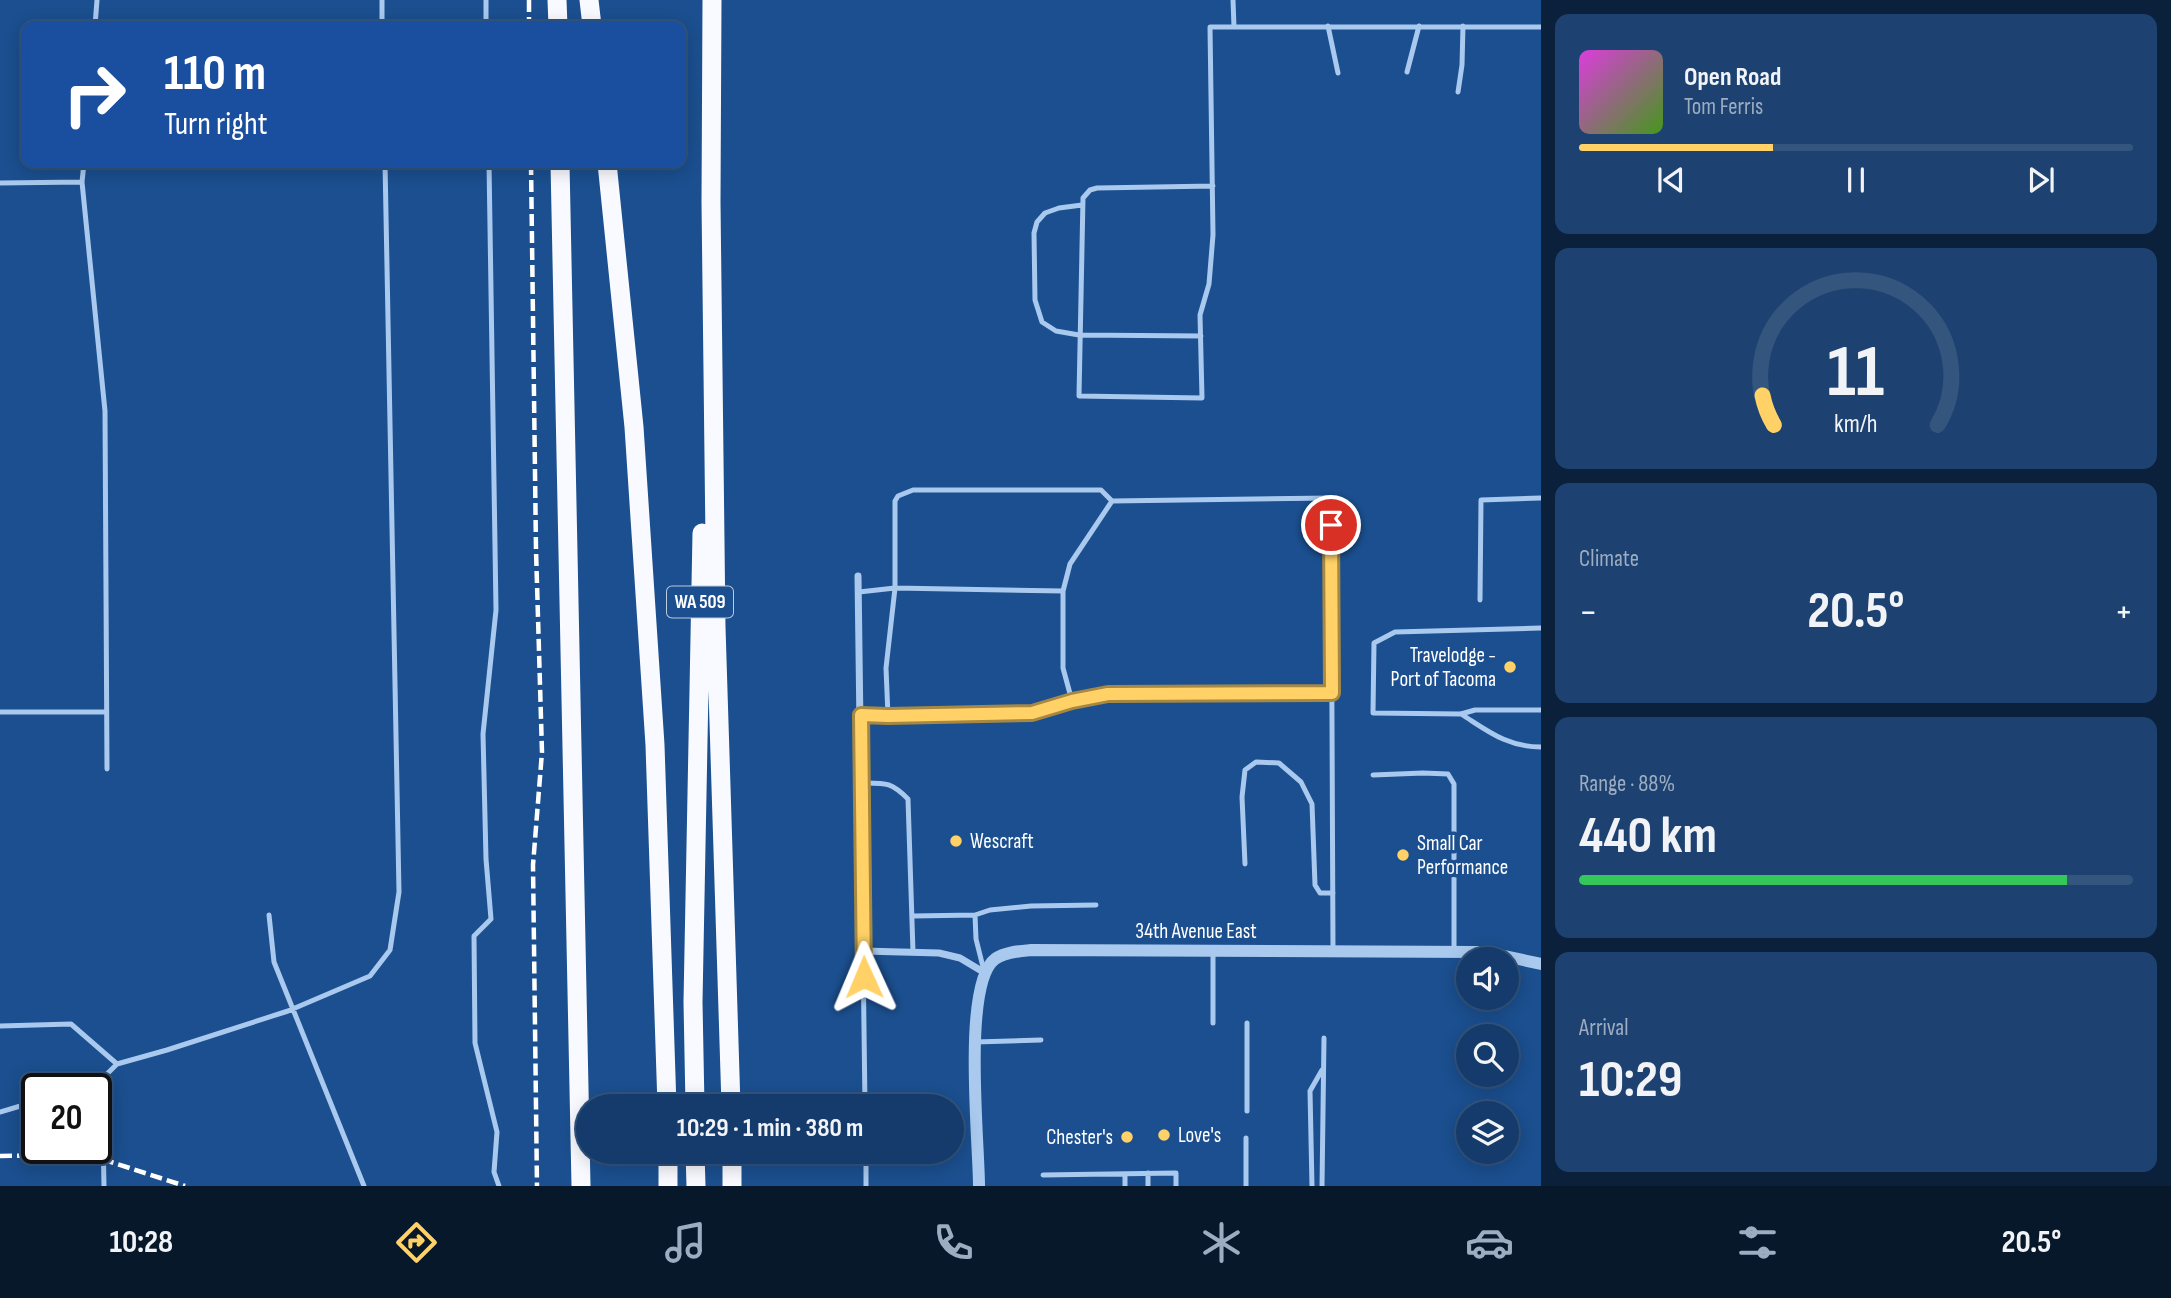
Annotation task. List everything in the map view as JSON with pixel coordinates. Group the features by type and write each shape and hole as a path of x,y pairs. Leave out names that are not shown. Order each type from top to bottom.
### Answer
{"highway":[{"path":"557,0 558,21"},
{"path":"589,0 591,21"},
{"name":"WA 509","path":"695,1094 693,1002 697,696 711,202 712,0"},
{"path":"560,168 581,1186"},
{"name":"WA 509","path":"608,168 634,427 654,745 667,1094"},
{"path":"711,202 716,628 731,1094"},
{"path":"668,1164 668,1186"},
{"path":"695,1164 696,1186"},
{"path":"732,1164 732,1186"}],"street":[{"path":"858,576 863,951 939,953 960,958 985,973 979,990 975,1042 979,1186"},
{"name":"34th Avenue East","path":"985,973 995,960 1010,953 1031,950 1454,952 1500,955 1541,964"}],"lane":[{"path":"95,21 97,0"},
{"path":"382,0 382,21"},
{"path":"486,0 486,21"},
{"path":"1233,0 1234,27"},
{"path":"1328,26 1338,73"},
{"path":"1407,72 1419,26"},
{"path":"1458,92 1463,26"},
{"path":"1213,186 1097,188 1090,190 1083,198 1079,396 1202,398 1200,315 1209,284 1213,235 1213,186 1210,27 1541,27"},
{"path":"83,168 105,411 107,769"},
{"path":"108,1073 117,1064 167,1051 293,1009 370,976 390,950 400,892 384,168"},
{"path":"489,168 496,610 483,734 486,859 491,919 474,936 474,989 475,1043 497,1132 494,1172 499,1186"},
{"path":"0,183 82,182"},
{"path":"1082,205 1045,213 1037,222 1034,233 1035,300 1042,322 1056,331 1079,334 1200,336"},
{"path":"888,716 886,668 895,589 895,501 898,496 913,490 1101,490 1112,501 1331,498 1333,950"},
{"path":"1480,600 1481,500 1541,498"},
{"path":"1072,701 1063,668 1063,591 1070,564 1112,501"},
{"path":"859,592 895,589 1063,591"},
{"path":"1541,628 1395,632 1374,643 1373,713 1461,715 1475,710 1541,710"},
{"path":"861,715 1032,713 1108,694 1332,693"},
{"path":"0,712 105,712"},
{"path":"1461,715 1505,742 1524,747 1541,747"},
{"path":"1245,863 1242,797 1245,769 1255,762 1279,763 1301,782 1312,804 1315,885 1320,893 1333,893"},
{"path":"1373,775 1448,774 1454,784 1454,952"},
{"path":"862,783 886,783 896,787 908,799 913,953"},
{"path":"913,916 975,915 1021,906 1096,905"},
{"path":"269,915 274,962 364,1186"},
{"path":"975,915 976,939 985,973"},
{"path":"863,951 865,1094"},
{"path":"1213,951 1213,1023"},
{"path":"1247,1023 1247,1111"},
{"path":"0,1026 71,1024 117,1064"},
{"path":"1322,1186 1324,1038"},
{"path":"975,1042 1041,1040"},
{"path":"1311,1186 1310,1091 1323,1069"},
{"path":"0,1112 21,1106"},
{"path":"1246,1138 1246,1186"},
{"path":"104,1164 104,1186"},
{"path":"866,1164 866,1186"},
{"path":"1148,1173 1148,1186"},
{"path":"1043,1175 1176,1173 1177,1186"},
{"path":"1125,1174 1125,1186"}],"railway":[{"path":"529,0 529,21"},
{"path":"531,168 536,550 542,752 533,865 537,1186"},
{"path":"0,1156 47,1155 108,1161 185,1186"}],"place":[{"name":"Travelodge - Port of Tacoma","path":"1510,667"},
{"name":"Wescraft","path":"956,841"},
{"name":"Small Car Performance","path":"1403,855"},
{"name":"Love's","path":"1164,1135"},
{"name":"Chester's","path":"1127,1137"}],"route":[{"path":"864,977 861,715 1032,713 1108,694 1332,693 1331,525"}]}
